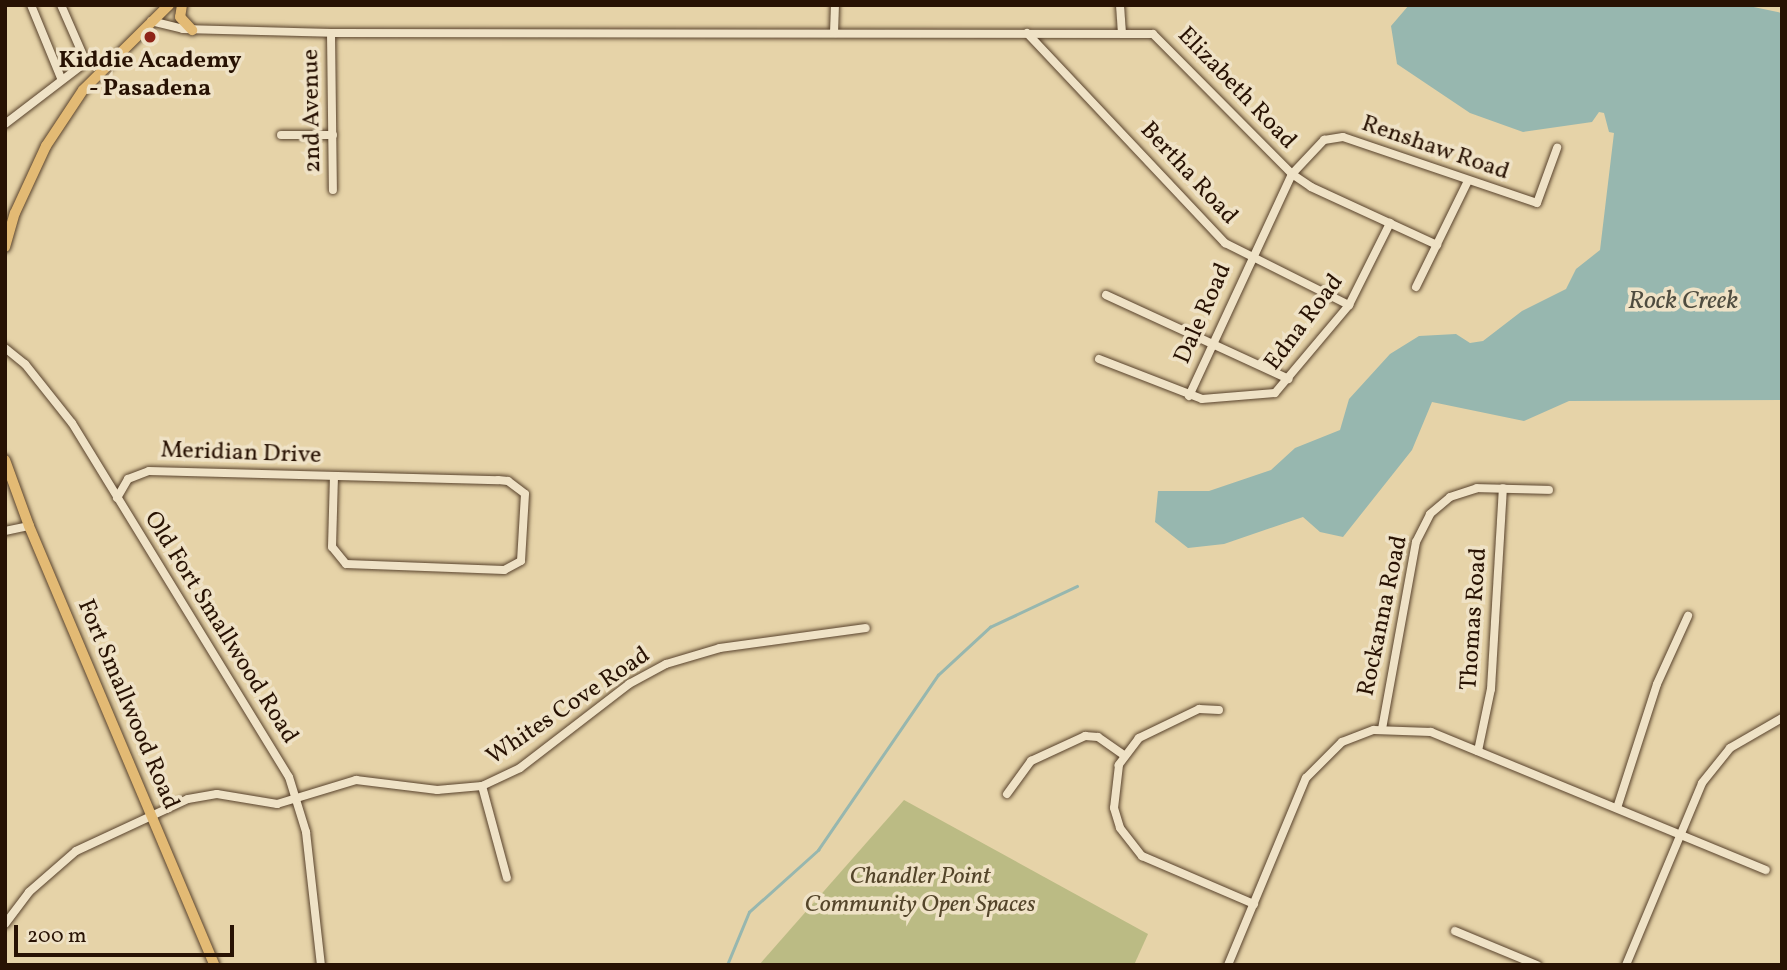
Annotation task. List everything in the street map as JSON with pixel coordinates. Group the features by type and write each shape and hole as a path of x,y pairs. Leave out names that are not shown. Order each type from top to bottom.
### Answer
{"main road":[{"path":"5,247 15,213 46,146 83,90 169,5"},
{"path":"182,5 180,17 192,30"},
{"name":"Fort Smallwood Road","path":"5,460 29,526 214,965"}],"street":[{"path":"32,5 61,78"},
{"path":"5,124 61,78 86,62 61,5"},
{"path":"835,5 835,33"},
{"path":"1121,5 1122,32"},
{"name":"Elizabeth Road","path":"151,22 192,30 331,33 1122,32 1160,37 1292,174 1437,245"},
{"name":"2nd Avenue","path":"331,33 333,190"},
{"name":"Bertha Road","path":"1027,33 1225,243 1349,305"},
{"path":"281,135 332,135"},
{"name":"Renshaw Road","path":"1292,174 1324,140 1343,137 1537,204 1557,148"},
{"name":"Dale Road","path":"1189,396 1211,342 1292,174"},
{"path":"1416,287 1468,181"},
{"name":"Edna Road","path":"1099,359 1189,396 1214,401 1268,395 1289,379 1349,305 1390,223"},
{"path":"1106,295 1289,379"},
{"name":"Old Fort Smallwood Road","path":"5,348 57,401 289,777 298,799 313,878 321,965"},
{"name":"Meridian Drive","path":"117,498 128,479 149,471 334,476 514,483 526,501 521,561 504,570 346,564 332,547 334,476"},
{"name":"Rockanna Road","path":"1382,729 1413,554 1424,524 1443,502 1458,493 1503,488 1549,490"},
{"name":"Thomas Road","path":"1478,751 1491,689 1503,488"},
{"path":"5,531 29,526"},
{"path":"1616,808 1657,684 1688,616"},
{"name":"Whites Cove Road","path":"5,924 29,892 65,860 149,814 207,794 269,804 298,799 356,780 437,790 482,786 520,768 615,694 666,664 720,648 866,628"},
{"path":"1219,710 1199,709 1155,726 1124,755 1115,777 1114,808 1133,848 1163,868 1254,904"},
{"path":"1626,965 1679,835 1716,763 1746,735 1782,718"},
{"path":"1228,965 1311,772 1342,742 1382,729 1420,729 1766,870"},
{"path":"1007,794 1031,761 1085,736 1098,737 1124,755"},
{"path":"482,786 507,878"},
{"path":"1455,931 1537,965"}],"green space":[{"name":"Chandler Point Community Open Spaces","path":"904,800 1148,934 1134,965 759,965"}],"water":[{"name":"Rock Creek","path":"1409,5 1744,5 1782,13 1782,400 1569,401 1524,421 1432,402 1412,450 1343,537 1320,532 1303,517 1224,544 1188,548 1155,522 1158,491 1209,491 1271,470 1295,448 1340,430 1349,399 1390,354 1419,336 1456,334 1470,343 1483,341 1522,311 1566,289 1576,269 1600,250 1614,133 1609,132 1604,113 1599,112 1592,122 1523,132 1470,113 1397,64 1391,26"}],"waterway":[{"path":"727,965 749,912 818,850 938,675 990,627 1077,586"}],"place":[{"name":"Kiddie Academy - Pasadena","path":"150,37"}]}
